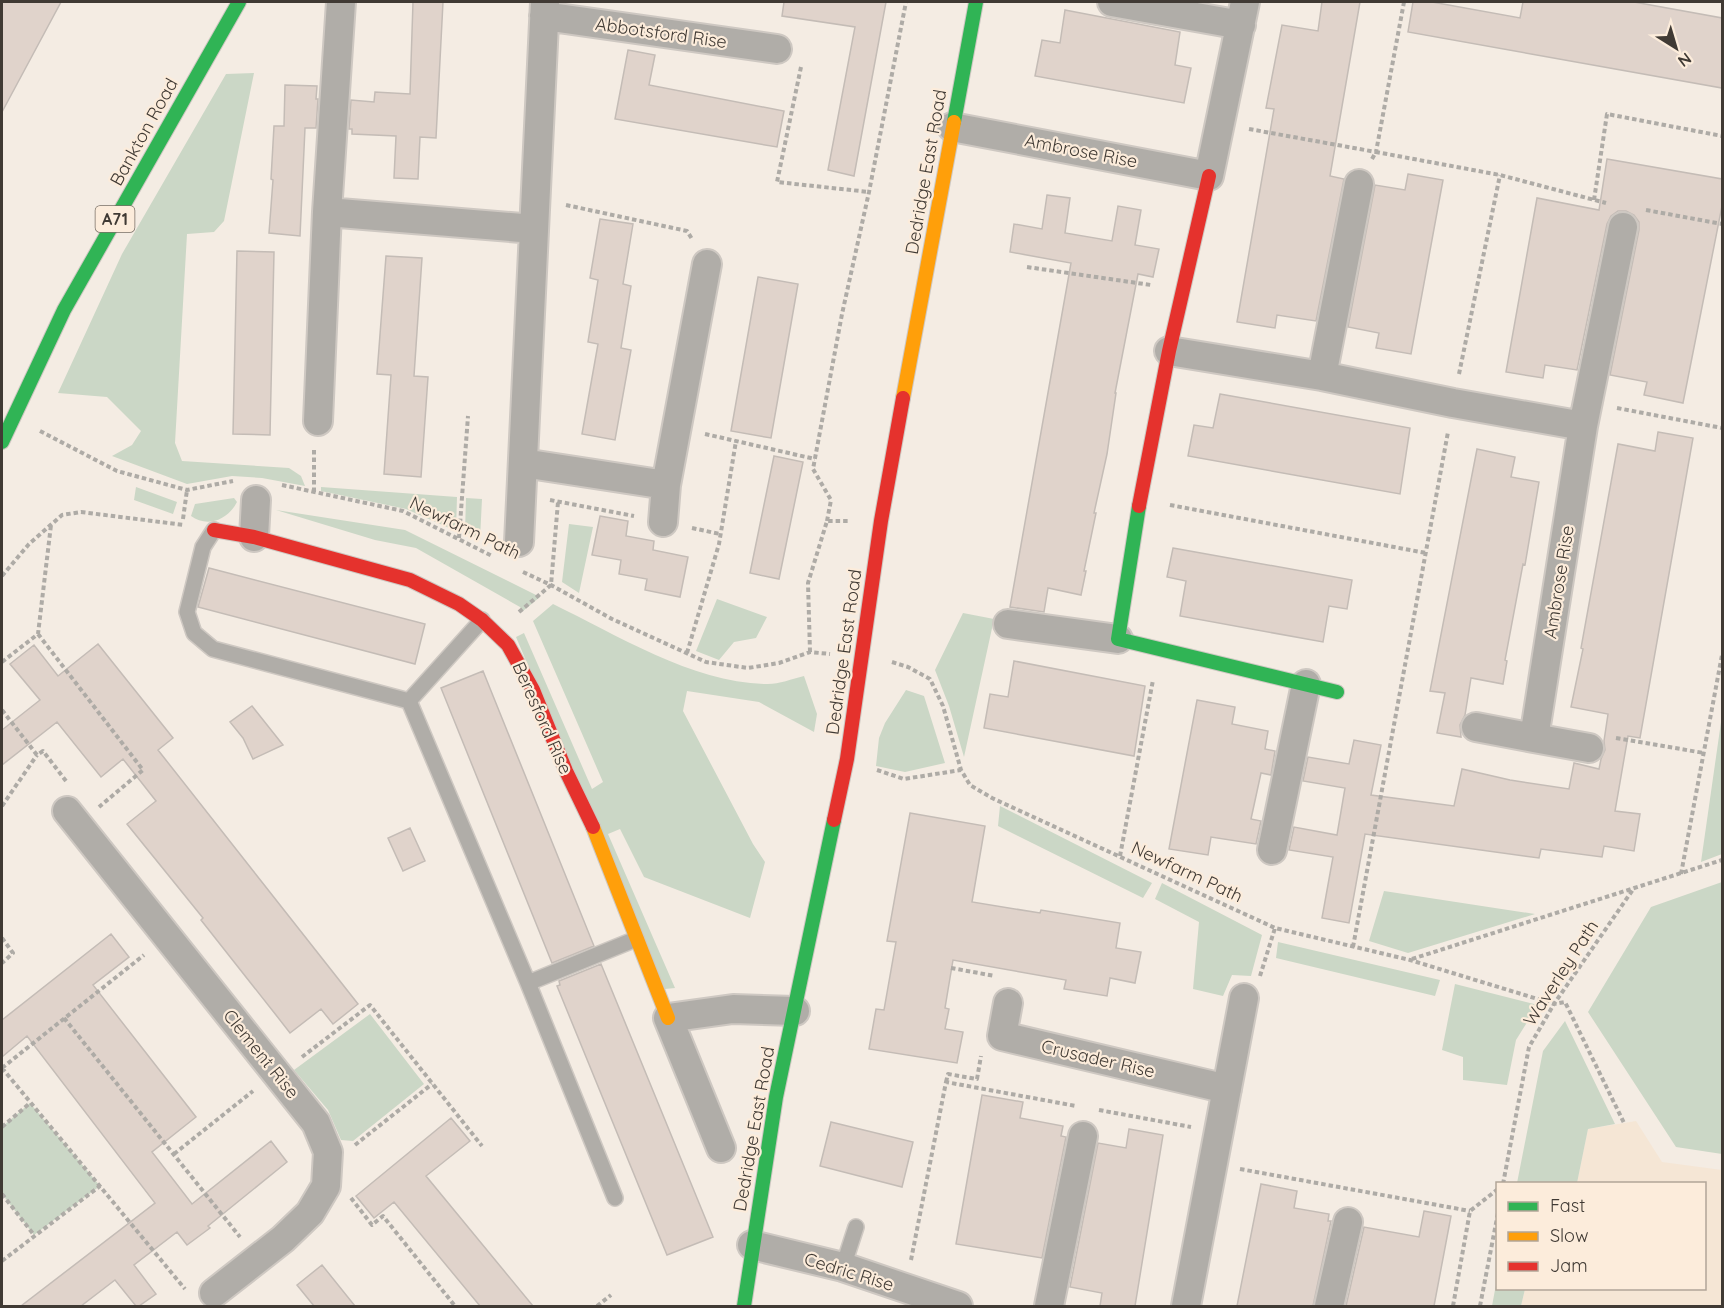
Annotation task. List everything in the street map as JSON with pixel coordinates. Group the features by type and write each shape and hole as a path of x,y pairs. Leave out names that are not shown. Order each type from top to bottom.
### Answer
{"street":[{"name":"Bankton Road","path":"2,442 64,310 238,2"},
{"path":"318,421 327,212 341,2"},
{"name":"Dedridge East Road","path":"744,1306 776,1097 847,759 881,521 976,2"},
{"path":"1112,2 1243,13 1169,351 1140,499 1118,639"},
{"name":"Abbotsford Rise","path":"509,551 521,495 544,9 777,49"},
{"name":"Ambrose Rise","path":"952,127 1209,176"},
{"path":"1322,376 1359,184"},
{"path":"327,212 534,229"},
{"name":"Ambrose Rise","path":"1534,738 1586,414 1624,213"},
{"path":"663,522 666,485 706,264"},
{"path":"1169,351 1322,376 1454,403 1586,414"},
{"path":"523,463 666,485"},
{"path":"247,490 254,537"},
{"name":"Beresford Rise","path":"214,530 254,537 410,580 459,604 483,620 508,645 533,690 566,771 592,825 721,1148"},
{"path":"1008,624 1118,639 1337,692"},
{"path":"1272,850 1306,684"},
{"path":"1476,727 1589,748"},
{"name":"Clement Rise","path":"72,818 316,1123 328,1152 326,1186 310,1213 208,1303"},
{"path":"1186,1306 1244,998"},
{"name":"Crusader Rise","path":"1008,1003 1002,1036 1227,1089"},
{"path":"668,1018 733,1009 795,1011"},
{"path":"1049,1306 1083,1136"},
{"path":"1329,1306 1348,1222"},
{"name":"Cedric Rise","path":"752,1245 843,1267 949,1305"}],"lane":[{"path":"214,530 203,547 188,612 194,633 213,649 409,701"},
{"path":"409,701 483,620"},
{"path":"409,701 528,983 615,1198"},
{"path":"528,983 636,939"},
{"path":"843,1267 856,1227"}],"path":[{"path":"810,652 808,582 827,521 831,500 813,469 842,314 869,192 906,2"},
{"path":"1359,184 1376,152 1404,2"},
{"path":"777,49 803,56 777,182 869,192"},
{"path":"1594,200 1607,114 1722,136"},
{"path":"1220,123 1500,175 1594,200 1624,213 1722,224"},
{"path":"1353,947 1454,403 1500,175"},
{"path":"536,198 687,231 706,264"},
{"path":"1027,267 1157,286 1180,303"},
{"path":"1586,414 1722,428"},
{"path":"459,538 468,416"},
{"path":"314,492 314,430 318,421"},
{"path":"677,427 815,459"},
{"path":"35,429 117,471 187,490 247,490"},
{"path":"687,653 720,534 736,441"},
{"name":"Newfarm Path","path":"280,485 404,511 459,538 509,551"},
{"path":"2,576 29,544 62,515 81,512 182,525 187,490"},
{"path":"521,495 720,534"},
{"path":"1140,499 1426,553"},
{"path":"495,632 552,585 558,502"},
{"path":"827,521 881,521"},
{"path":"51,525 38,634 143,770 72,818"},
{"name":"Newfarm Path","path":"520,571 552,585 612,619 706,662 748,668 778,663 810,652 840,654"},
{"path":"2,662 38,634"},
{"path":"1120,856 1159,649"},
{"path":"1681,874 1722,654"},
{"name":"Newfarm Path","path":"888,661 930,679 944,706 961,770 970,785 992,798 1275,928 1410,960 1554,1004"},
{"path":"2,710 37,755"},
{"path":"1589,748 1599,736 1704,753"},
{"path":"2,806 37,755 43,751 77,795 72,818"},
{"path":"847,759 904,779 961,770"},
{"path":"1410,960 1722,860"},
{"name":"Waverley Path","path":"1503,1182 1529,1047 1554,1004 1634,888"},
{"path":"1244,998 1257,988 1275,928"},
{"path":"167,937 2,1068 100,1186 208,1303"},
{"path":"2,938 13,953 2,963"},
{"path":"1554,1004 1565,1002 1624,1123"},
{"path":"174,1154 370,1005 482,1146"},
{"path":"64,1018 258,1259"},
{"path":"906,1289 948,1074 965,1077"},
{"path":"946,1082 1082,1107"},
{"path":"328,1152 346,1152 432,1084"},
{"path":"2,1127 30,1104"},
{"path":"1094,1109 1219,1132"},
{"path":"1213,1164 1470,1211"},
{"path":"2,1261 100,1186"},
{"path":"326,1186 344,1188 372,1225 383,1216 455,1306"},
{"path":"1453,1306 1470,1211 1496,1190"},
{"path":"2,1194 34,1235"},
{"path":"1480,1306 1496,1218"},
{"path":"597,1306 611,1295"}],"shaded area":[{"path":"1636,1121 1662,1162 1722,1170 1722,1306 1521,1306 1525,1290 1706,1290 1706,1182 1577,1182 1588,1129"}],"green space":[{"path":"254,73 224,221 214,232 187,234 175,443 182,461 289,468 301,476 305,486 262,478 232,476 187,484 112,456 132,445 141,431 107,397 58,393 122,254 226,74"},
{"path":"136,487 177,502 173,514 134,500"},
{"path":"321,487 457,497 456,531 406,509 321,491"},
{"path":"234,498 237,502 223,518 210,522 197,520 191,516 195,504"},
{"path":"466,498 482,499 480,539 465,532"},
{"path":"276,510 405,530 540,597 523,611 520,607 416,548 375,540"},
{"path":"569,524 593,527 579,593 562,582"},
{"path":"717,599 767,617 756,638 734,642 719,660 696,651"},
{"path":"553,604 657,656 713,676 740,682 768,684 804,676 817,714 814,732 759,702 687,691 683,711 753,844 765,862 750,918 644,877 620,829 608,834 675,988 665,989 516,637 524,633 592,789 603,782 533,621"},
{"path":"963,613 994,619 964,757 949,706 935,670"},
{"path":"906,690 924,696 945,763 905,772 876,766 879,738 885,723"},
{"path":"1722,715 1722,854 1701,862"},
{"path":"1000,806 1152,883 1143,898 998,826"},
{"path":"1722,882 1722,1154 1676,1147 1588,1012 1651,907"},
{"path":"1162,883 1262,935 1251,976 1232,975 1223,996 1193,989 1199,922 1155,899"},
{"path":"1384,891 1535,914 1408,953 1369,941"},
{"path":"1278,942 1440,980 1435,996 1276,958"},
{"path":"1455,984 1538,1005 1516,1040 1507,1085 1463,1080 1463,1057 1442,1050"},
{"path":"370,1014 424,1084 353,1141 341,1140 328,1110 294,1070"},
{"path":"1565,1021 1615,1124 1588,1129 1577,1182 1517,1182 1543,1051"},
{"path":"30,1103 100,1186 34,1235 2,1194 2,1127"},
{"path":"1496,1284 1496,1290 1525,1290 1521,1306 1492,1306"}],"building":[{"path":"2,2 61,2 2,112"},
{"path":"413,2 443,2 436,138 420,137 418,179 394,178 396,136 352,134 352,129 349,129 351,100 374,102 375,92 410,94"},
{"path":"784,2 886,2 854,176 828,170 855,27 782,16"},
{"path":"1322,2 1360,2 1330,176 1344,179 1316,321 1277,315 1275,328 1237,322 1274,109 1266,108 1282,25 1318,31"},
{"path":"1413,2 1432,2 1520,18 1523,2 1634,2 1722,18 1722,88 1408,32"},
{"path":"1065,10 1180,32 1175,65 1191,68 1184,103 1035,76 1042,40 1060,43"},
{"path":"628,50 655,55 649,85 784,111 777,147 615,119"},
{"path":"285,85 317,86 316,128 305,128 300,236 269,233 274,126 284,126"},
{"path":"1607,159 1722,179 1722,206 1683,403 1644,395 1647,382 1610,375 1639,230 1639,222 1634,215 1626,211 1618,211 1611,216 1607,224 1577,370 1545,365 1543,378 1506,372 1537,198 1599,210"},
{"path":"1408,174 1443,180 1411,354 1376,348 1379,333 1348,327 1375,185 1405,190"},
{"path":"1047,195 1070,198 1065,233 1112,241 1118,206 1141,210 1135,245 1159,249 1153,277 1138,274 1115,393 1107,454 1094,513 1096,513 1081,595 1048,588 1044,612 1010,607 1071,263 1010,252 1014,224 1042,229"},
{"path":"600,219 633,224 623,284 631,286 621,348 631,350 615,440 582,434 598,344 588,342 598,280 590,278"},
{"path":"237,251 274,252 270,435 233,434"},
{"path":"386,256 422,258 414,376 428,377 421,477 384,474 391,375 377,374"},
{"path":"758,277 798,284 771,438 731,431"},
{"path":"1220,394 1410,428 1400,494 1188,456 1194,425 1213,428"},
{"path":"1658,432 1693,438 1640,738 1628,736 1615,811 1640,814 1634,851 1604,846 1602,857 1541,849 1539,858 1365,834 1349,923 1322,918 1333,857 1289,850 1294,827 1337,835 1345,788 1303,781 1308,757 1349,764 1354,740 1381,745 1371,795 1454,806 1462,769 1510,780 1569,789 1574,763 1599,769 1605,750 1608,714 1571,707 1583,649 1581,648 1618,444 1655,451"},
{"path":"1477,449 1515,457 1511,477 1539,482 1525,565 1523,564 1505,660 1507,661 1503,684 1471,678 1465,715 1460,725 1461,737 1437,733 1445,693 1430,691"},
{"path":"774,456 803,462 779,579 750,573"},
{"path":"600,516 628,521 626,536 654,541 653,550 688,557 680,597 645,590 647,579 619,574 621,560 592,555"},
{"path":"1173,548 1352,580 1347,609 1329,606 1323,642 1180,616 1186,581 1167,577"},
{"path":"209,568 425,624 415,664 198,607"},
{"path":"98,644 173,738 158,750 358,1004 333,1024 321,1009 290,1033 201,920 203,918 127,824 156,801 123,759 101,777 57,722 2,765 2,730 40,700 10,664 34,645 58,676"},
{"path":"1014,661 1145,686 1134,756 984,728 990,694 1008,697"},
{"path":"483,671 594,946 552,963 441,688"},
{"path":"1197,700 1235,707 1232,724 1268,731 1265,749 1275,751 1271,775 1261,773 1251,819 1261,821 1256,844 1211,837 1208,855 1169,849"},
{"path":"252,706 283,745 253,759 243,738 230,722"},
{"path":"910,813 985,826 972,902 1120,923 1116,948 1141,952 1135,983 1110,978 1107,996 1064,989 1066,980 953,960 945,1008 949,1009 945,1029 963,1032 957,1063 869,1049 876,1009 884,1010 896,942 887,941"},
{"path":"410,828 425,861 403,871 388,838"},
{"path":"111,934 129,957 93,985 196,1117 152,1152 192,1204 271,1141 287,1162 187,1245 177,1232 134,1265 156,1294 139,1306 136,1306 115,1280 81,1306 21,1306 155,1203 27,1036 2,1057 2,1020"},
{"path":"601,964 713,1237 667,1255 557,986 560,985 559,981"},
{"path":"982,1095 1023,1102 1020,1118 1063,1126 1061,1136 1066,1137 1042,1258 956,1244"},
{"path":"451,1118 470,1141 426,1176 533,1306 480,1306 394,1202 374,1218 356,1196"},
{"path":"831,1122 913,1142 902,1187 820,1166"},
{"path":"1129,1129 1163,1135 1135,1306 1100,1306 1102,1293 1070,1287 1098,1143 1126,1148"},
{"path":"1261,1184 1297,1191 1294,1208 1329,1214 1328,1221 1331,1221 1313,1306 1237,1306"},
{"path":"1424,1211 1451,1216 1434,1306 1346,1306 1364,1227 1419,1237"},
{"path":"322,1265 355,1306 314,1306 297,1285"}],"traffic: fast":[{"path":"2,442 64,310 239,2"},
{"path":"954,122 976,2"},
{"path":"1139,506 1118,639 1337,692"},
{"path":"744,1306 776,1097 834,820"}],"traffic: slow":[{"path":"903,398 954,122"},
{"path":"593,827 668,1018"}],"traffic: jam":[{"path":"1139,506 1169,351 1209,176"},
{"path":"834,820 847,759 881,521 903,398"},
{"path":"214,530 254,537 410,580 459,604 482,620 508,645 533,690 566,771 593,827"}]}
